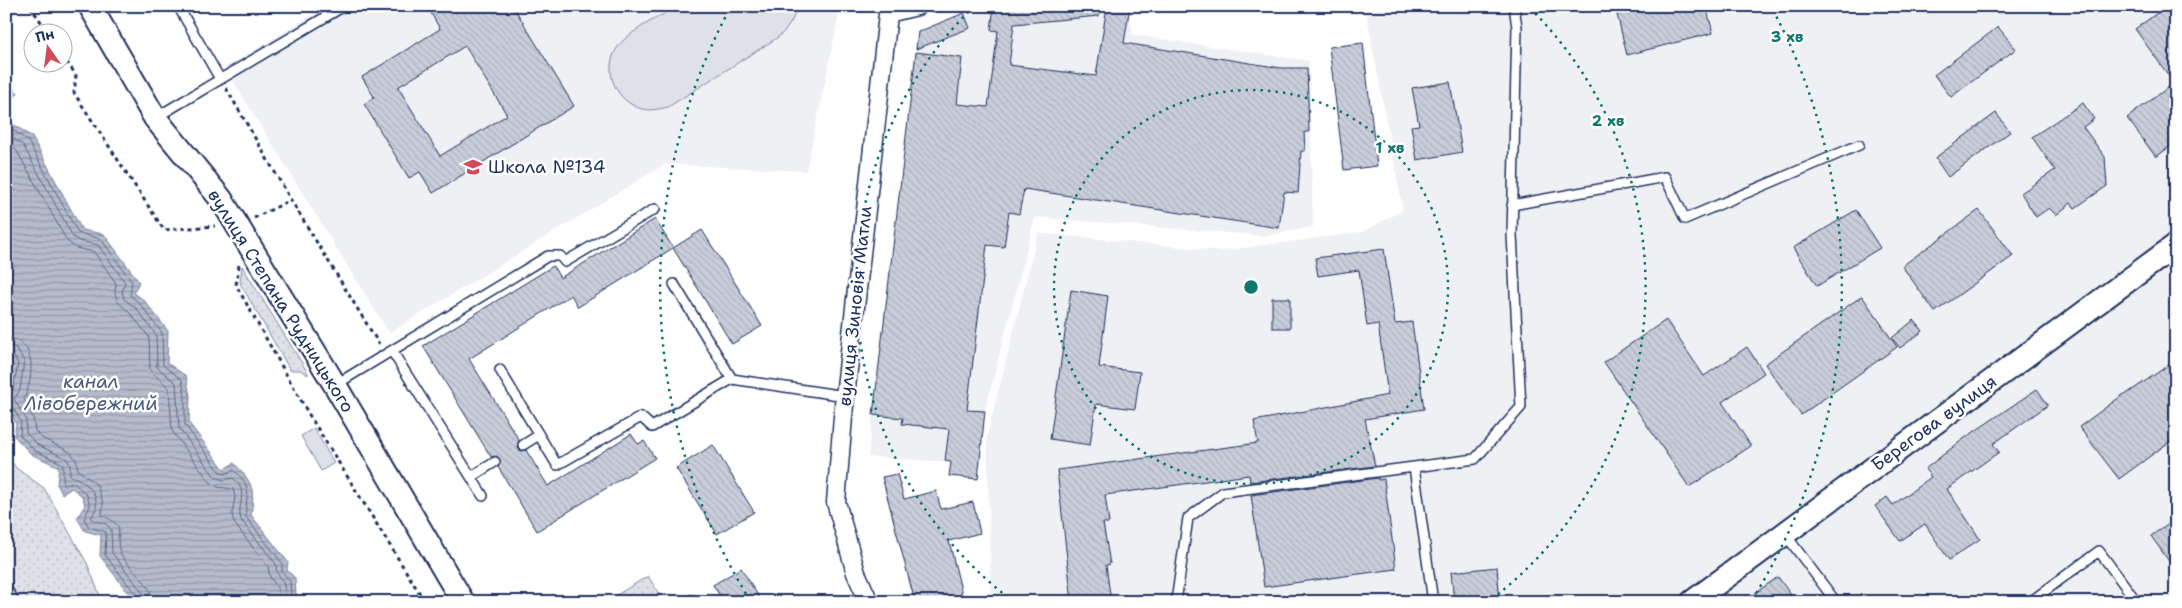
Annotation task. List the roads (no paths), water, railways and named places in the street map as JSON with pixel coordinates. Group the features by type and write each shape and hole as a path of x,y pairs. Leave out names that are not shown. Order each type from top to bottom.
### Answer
{"street":[{"name":"вулиця Степана Рудницького","path":"90,6 155,118 221,199 463,602"},
{"path":"888,10 917,6"},
{"name":"вулиця Зиновія Матли","path":"869,602 856,573 836,502 845,396 888,10"},
{"name":"Берегова вулиця","path":"1692,602 2176,245"}],"lane":[{"path":"178,6 220,79"},
{"path":"155,118 344,6"},
{"path":"1176,602 1188,518 1223,492 1475,460 1521,407 1512,235 1517,27 1514,6"},
{"path":"1512,205 1665,177 1685,219 1859,145"},
{"path":"335,386 548,256 560,256 565,262 655,209"},
{"path":"674,284 732,379"},
{"path":"389,353 483,496"},
{"path":"500,370 557,465 642,416 652,427 732,379 845,396"},
{"path":"523,445 539,435"},
{"path":"471,477 495,462"},
{"path":"1414,467 1433,602"},
{"path":"1784,534 1836,602"},
{"path":"2030,602 2099,551 2137,602"},
{"path":"6,588 15,602"}],"water":[{"path":"6,80 18,93 6,107"},
{"name":"канал Лівобережний","path":"6,110 13,124 32,137 82,230 104,234 139,282 134,293 144,300 168,331 167,363 186,376 190,396 189,423 224,469 234,463 249,481 253,499 251,515 288,562 287,570 295,578 296,594 304,602 135,602 100,556 101,535 85,531 77,518 85,505 82,496 72,488 62,494 57,484 59,467 31,454 14,436 16,424 7,408 13,364 6,354"}],"place":[{"name":"Школа №134","path":"473,167"}]}
